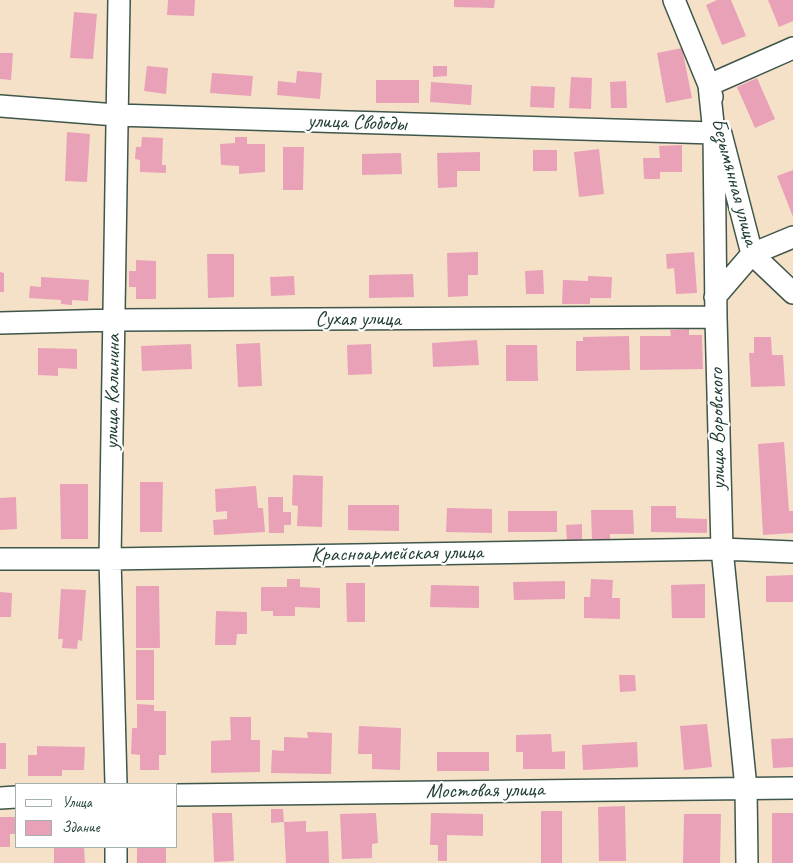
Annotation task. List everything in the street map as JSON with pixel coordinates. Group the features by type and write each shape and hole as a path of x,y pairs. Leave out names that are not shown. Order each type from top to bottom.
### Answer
{"street":[{"name":"улица Калинина","path":"116,783 110,559 119,0"},
{"name":"улица Воровского","path":"674,0 709,85 714,134 715,307 722,548 746,788 747,863"},
{"path":"709,85 793,48"},
{"name":"Безымянная улица","path":"709,85 752,254 793,293"},
{"name":"улица Свободы","path":"0,106 116,116 714,134"},
{"path":"715,307 752,254 793,237"},
{"name":"Сухая улица","path":"0,323 715,307"},
{"name":"Красноармейская улица","path":"0,559 110,559 722,548 793,552"},
{"name":"Мостовая улица","path":"178,795 793,788"},
{"path":"0,798 15,797"},
{"path":"116,848 116,863"}],"building":[{"path":"168,0 195,0 194,16 167,15"},
{"path":"454,0 495,0 494,8 454,7"},
{"path":"717,0 731,0 746,36 722,45 706,5"},
{"path":"768,0 793,0 793,21 779,27"},
{"path":"74,12 97,14 93,59 70,58"},
{"path":"682,48 692,98 666,103 657,53"},
{"path":"0,53 13,53 11,80 0,79"},
{"path":"147,66 168,68 166,94 144,91"},
{"path":"433,66 447,66 447,76 433,77"},
{"path":"297,71 322,73 320,99 277,95 278,81 296,83"},
{"path":"212,73 253,76 251,96 210,93"},
{"path":"571,77 592,78 591,109 569,108"},
{"path":"757,78 775,119 755,128 737,87"},
{"path":"376,80 419,80 419,103 376,103"},
{"path":"626,81 627,108 611,108 610,82"},
{"path":"431,82 472,85 471,105 430,102"},
{"path":"531,86 555,87 554,108 530,107"},
{"path":"67,132 90,134 87,182 65,181"},
{"path":"142,137 163,138 162,165 166,165 166,173 140,172 140,160 135,159 136,147 141,147"},
{"path":"235,137 247,137 247,144 265,144 265,172 239,174 239,166 221,165 220,144 235,143"},
{"path":"682,145 682,172 660,172 660,179 644,179 643,158 660,158 659,146"},
{"path":"283,147 304,147 303,190 283,190"},
{"path":"599,149 604,194 579,197 574,152"},
{"path":"533,150 557,150 557,171 533,171"},
{"path":"480,152 480,171 457,171 457,187 438,188 437,153"},
{"path":"401,153 402,174 362,175 362,154"},
{"path":"793,170 793,217 777,176"},
{"path":"478,252 478,275 468,275 468,296 448,297 447,253"},
{"path":"694,252 697,293 676,294 674,268 667,269 666,254"},
{"path":"207,254 234,254 234,297 208,298"},
{"path":"136,260 156,261 156,299 136,299 136,287 129,287 129,271 136,271"},
{"path":"543,270 544,294 526,294 525,271"},
{"path":"0,272 4,273 4,292 0,292"},
{"path":"413,274 414,297 369,298 369,275"},
{"path":"294,276 295,295 271,296 270,277"},
{"path":"588,276 612,277 611,298 590,298 590,304 562,304 563,280 588,281"},
{"path":"41,277 89,280 88,301 72,300 72,305 61,304 61,300 29,298 30,286 41,287"},
{"path":"689,329 689,335 702,335 703,369 640,370 640,336 671,336 670,330"},
{"path":"629,336 630,370 576,371 576,341 583,341 583,337"},
{"path":"754,337 771,337 772,355 783,355 785,386 751,387 749,353 754,353"},
{"path":"477,340 479,365 433,367 432,343"},
{"path":"260,343 262,386 238,387 236,344"},
{"path":"191,344 192,369 142,371 141,346"},
{"path":"371,344 372,374 348,375 347,345"},
{"path":"506,345 537,345 538,381 506,381"},
{"path":"38,348 77,349 77,369 58,368 58,376 38,375"},
{"path":"784,442 789,511 793,511 793,533 763,535 758,444"},
{"path":"293,475 323,476 322,527 297,526 298,506 292,505"},
{"path":"140,482 163,482 162,532 140,532"},
{"path":"60,484 88,484 88,539 61,539"},
{"path":"256,486 258,508 263,508 265,532 214,535 213,520 227,519 227,511 216,512 215,489"},
{"path":"16,497 17,529 0,530 0,498"},
{"path":"268,497 283,497 283,512 291,512 291,525 284,525 284,533 269,533"},
{"path":"348,505 399,505 399,531 348,530"},
{"path":"651,506 676,506 676,518 707,519 707,533 651,532"},
{"path":"447,508 492,509 492,533 446,532"},
{"path":"591,510 633,510 634,534 610,534 610,540 592,540"},
{"path":"508,511 557,511 557,532 508,532"},
{"path":"582,524 582,541 567,542 566,525"},
{"path":"793,575 793,602 766,602 766,576"},
{"path":"287,579 300,579 300,587 320,588 320,608 295,607 295,616 273,616 273,611 261,611 261,587 287,587"},
{"path":"591,579 613,580 612,598 620,598 620,619 584,618 584,597 590,597"},
{"path":"565,581 565,599 514,600 513,582"},
{"path":"346,583 365,583 365,622 347,622"},
{"path":"705,584 705,618 672,618 671,585"},
{"path":"431,585 479,586 479,608 430,607"},
{"path":"136,586 159,586 160,648 136,648"},
{"path":"61,589 86,590 82,641 78,640 77,649 62,648 63,639 58,639"},
{"path":"0,592 12,593 11,617 0,617"},
{"path":"216,611 247,612 247,634 237,634 236,645 215,645"},
{"path":"136,650 154,650 154,700 136,700"},
{"path":"619,675 635,675 636,691 620,692"},
{"path":"137,704 154,705 154,711 166,711 166,755 159,755 159,770 140,770 140,755 131,754 132,728 137,728"},
{"path":"230,717 251,717 251,740 260,740 260,772 211,773 211,741 231,740"},
{"path":"707,724 712,767 684,770 680,726"},
{"path":"359,726 401,728 400,770 372,769 372,754 358,754"},
{"path":"307,732 332,733 331,774 271,773 272,750 284,751 284,737 308,738"},
{"path":"551,734 552,752 565,751 565,769 523,769 523,752 516,752 516,735"},
{"path":"793,738 793,767 773,768 771,739"},
{"path":"637,742 638,767 583,770 582,745"},
{"path":"0,743 6,743 6,769 0,769"},
{"path":"37,746 85,747 84,770 62,770 62,776 28,776 28,755 37,755"},
{"path":"437,752 489,752 489,771 437,771"},
{"path":"625,806 626,861 599,861 598,807"},
{"path":"271,809 283,809 284,822 271,823"},
{"path":"541,811 562,811 562,863 541,863"},
{"path":"212,813 232,813 234,861 214,862"},
{"path":"376,813 378,843 372,844 372,858 342,859 340,814"},
{"path":"431,813 483,814 483,836 447,835 447,861 438,861 438,845 430,845"},
{"path":"772,813 793,813 793,863 772,863"},
{"path":"684,814 721,814 720,863 683,863"},
{"path":"0,817 15,817 15,834 10,834 10,847 0,847"},
{"path":"306,821 306,832 328,831 329,863 286,863 284,822"},
{"path":"54,848 84,848 85,863 54,863"},
{"path":"137,848 166,848 166,863 137,863"}]}
